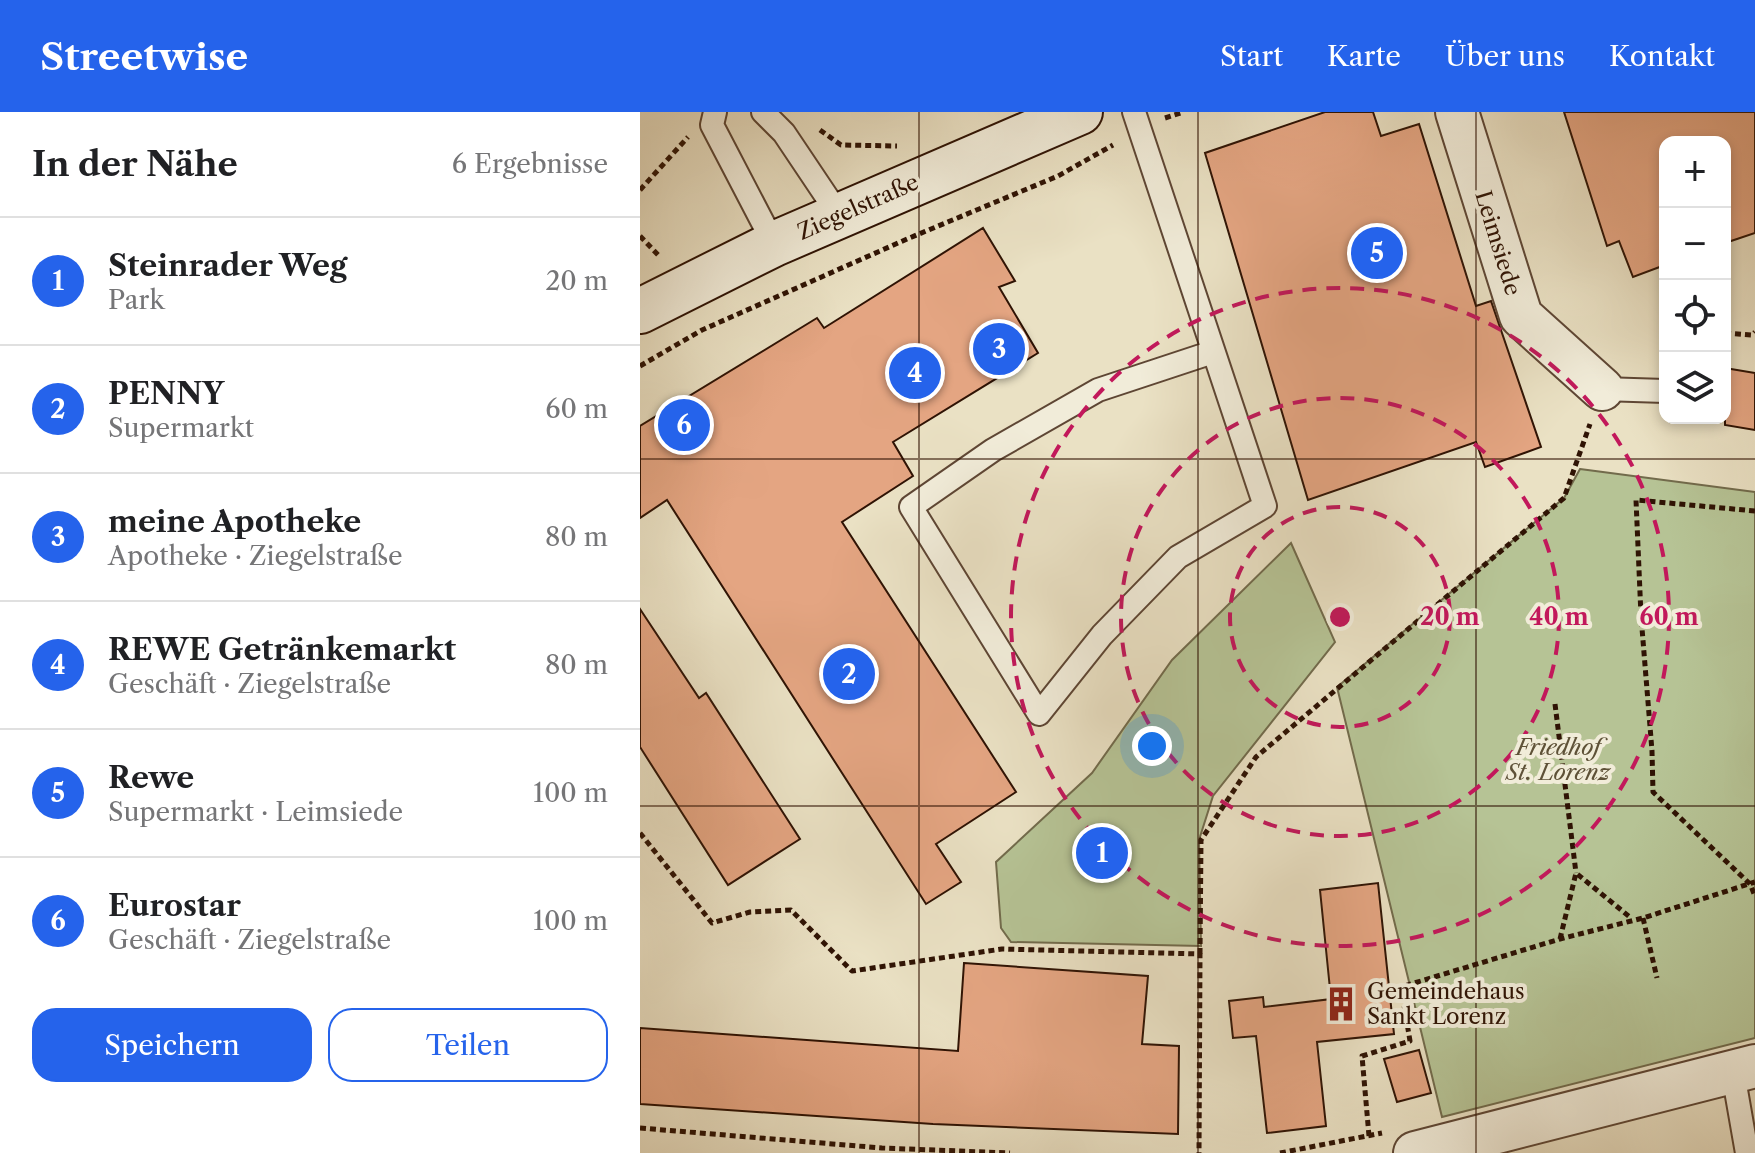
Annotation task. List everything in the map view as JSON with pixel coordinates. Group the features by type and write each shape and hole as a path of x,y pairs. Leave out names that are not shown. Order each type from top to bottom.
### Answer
{"main road":[{"name":"Ziegelstraße","path":"640,311 774,244 1060,115"}],"street":[{"name":"Leimsiede","path":"1457,112 1521,316 1602,389"},
{"path":"1415,1153 1744,1070"}],"lane":[{"path":"715,112 712,125 774,244"},
{"path":"763,112 784,133 839,215"},
{"path":"1137,120 1265,506 1178,557 1102,635 1039,714 911,507 993,450 1098,390 1213,352"},
{"path":"1602,389 1659,391"},
{"path":"1744,1070 1747,1153"}],"path":[{"path":"640,366 702,330 1058,176 1137,120 1184,112"},
{"path":"640,190 692,133"},
{"path":"640,236 661,258"},
{"path":"1731,333 1752,335 1755,332"},
{"path":"1199,1153 1201,840 1256,757 1564,498 1602,389"},
{"path":"1755,511 1636,500 1653,792 1752,883 1755,896"},
{"path":"1555,704 1576,873 1560,939"},
{"path":"640,833 712,923 750,912 791,910 852,971 1002,949 1200,954"},
{"path":"1576,873 1631,919"},
{"path":"1369,1136 1362,1056 1410,1041 1401,987 1560,939 1643,918 1752,883"},
{"path":"1643,918 1657,978"},
{"path":"640,1128 882,1151 1010,1153"}],"green space":[{"name":"Friedhof St. Lorenz","path":"1580,469 1755,492 1755,1038 1442,1117 1337,687 1564,498"},
{"path":"1291,543 1335,642 1213,796 1199,840 1201,946 1011,942 1001,928 996,862 1092,773 1172,660"}],"building":[{"path":"1325,112 1373,112 1381,136 1419,124 1476,306 1491,301 1541,447 1485,467 1476,442 1308,500 1205,153"},
{"path":"1564,112 1755,112 1755,233 1731,241 1731,136 1659,136 1659,267 1633,277 1619,241 1607,246"},
{"path":"983,228 1015,281 999,287 1038,353 893,442 913,476 842,522 1016,792 936,844 961,882 926,904 667,500 640,518 640,426 817,318 824,328"},
{"path":"1731,369 1755,373 1755,430 1725,425 1731,424"},
{"path":"640,609 699,698 706,693 800,839 728,885 640,747"},
{"name":"Gemeindehaus Sankt Lorenz","path":"1378,883 1394,1034 1317,1042 1326,1126 1267,1133 1256,1036 1233,1038 1229,1001 1263,997 1264,1007 1331,999 1320,890"},
{"path":"964,963 1148,976 1142,1044 1179,1046 1178,1134 933,1124 640,1104 640,1028 958,1051"},
{"path":"1419,1050 1431,1093 1397,1102 1384,1059"}],"place":[{"name":"Rewe","path":"1377,253"},
{"name":"meine Apotheke","path":"999,349"},
{"name":"REWE Getränkemarkt","path":"915,373"},
{"name":"Eurostar","path":"684,425"},
{"name":"PENNY","path":"849,674"},
{"name":"Steinrader Weg","path":"1102,853"},
{"name":"Gemeindehaus Sankt Lorenz","path":"1341,1004"}]}
